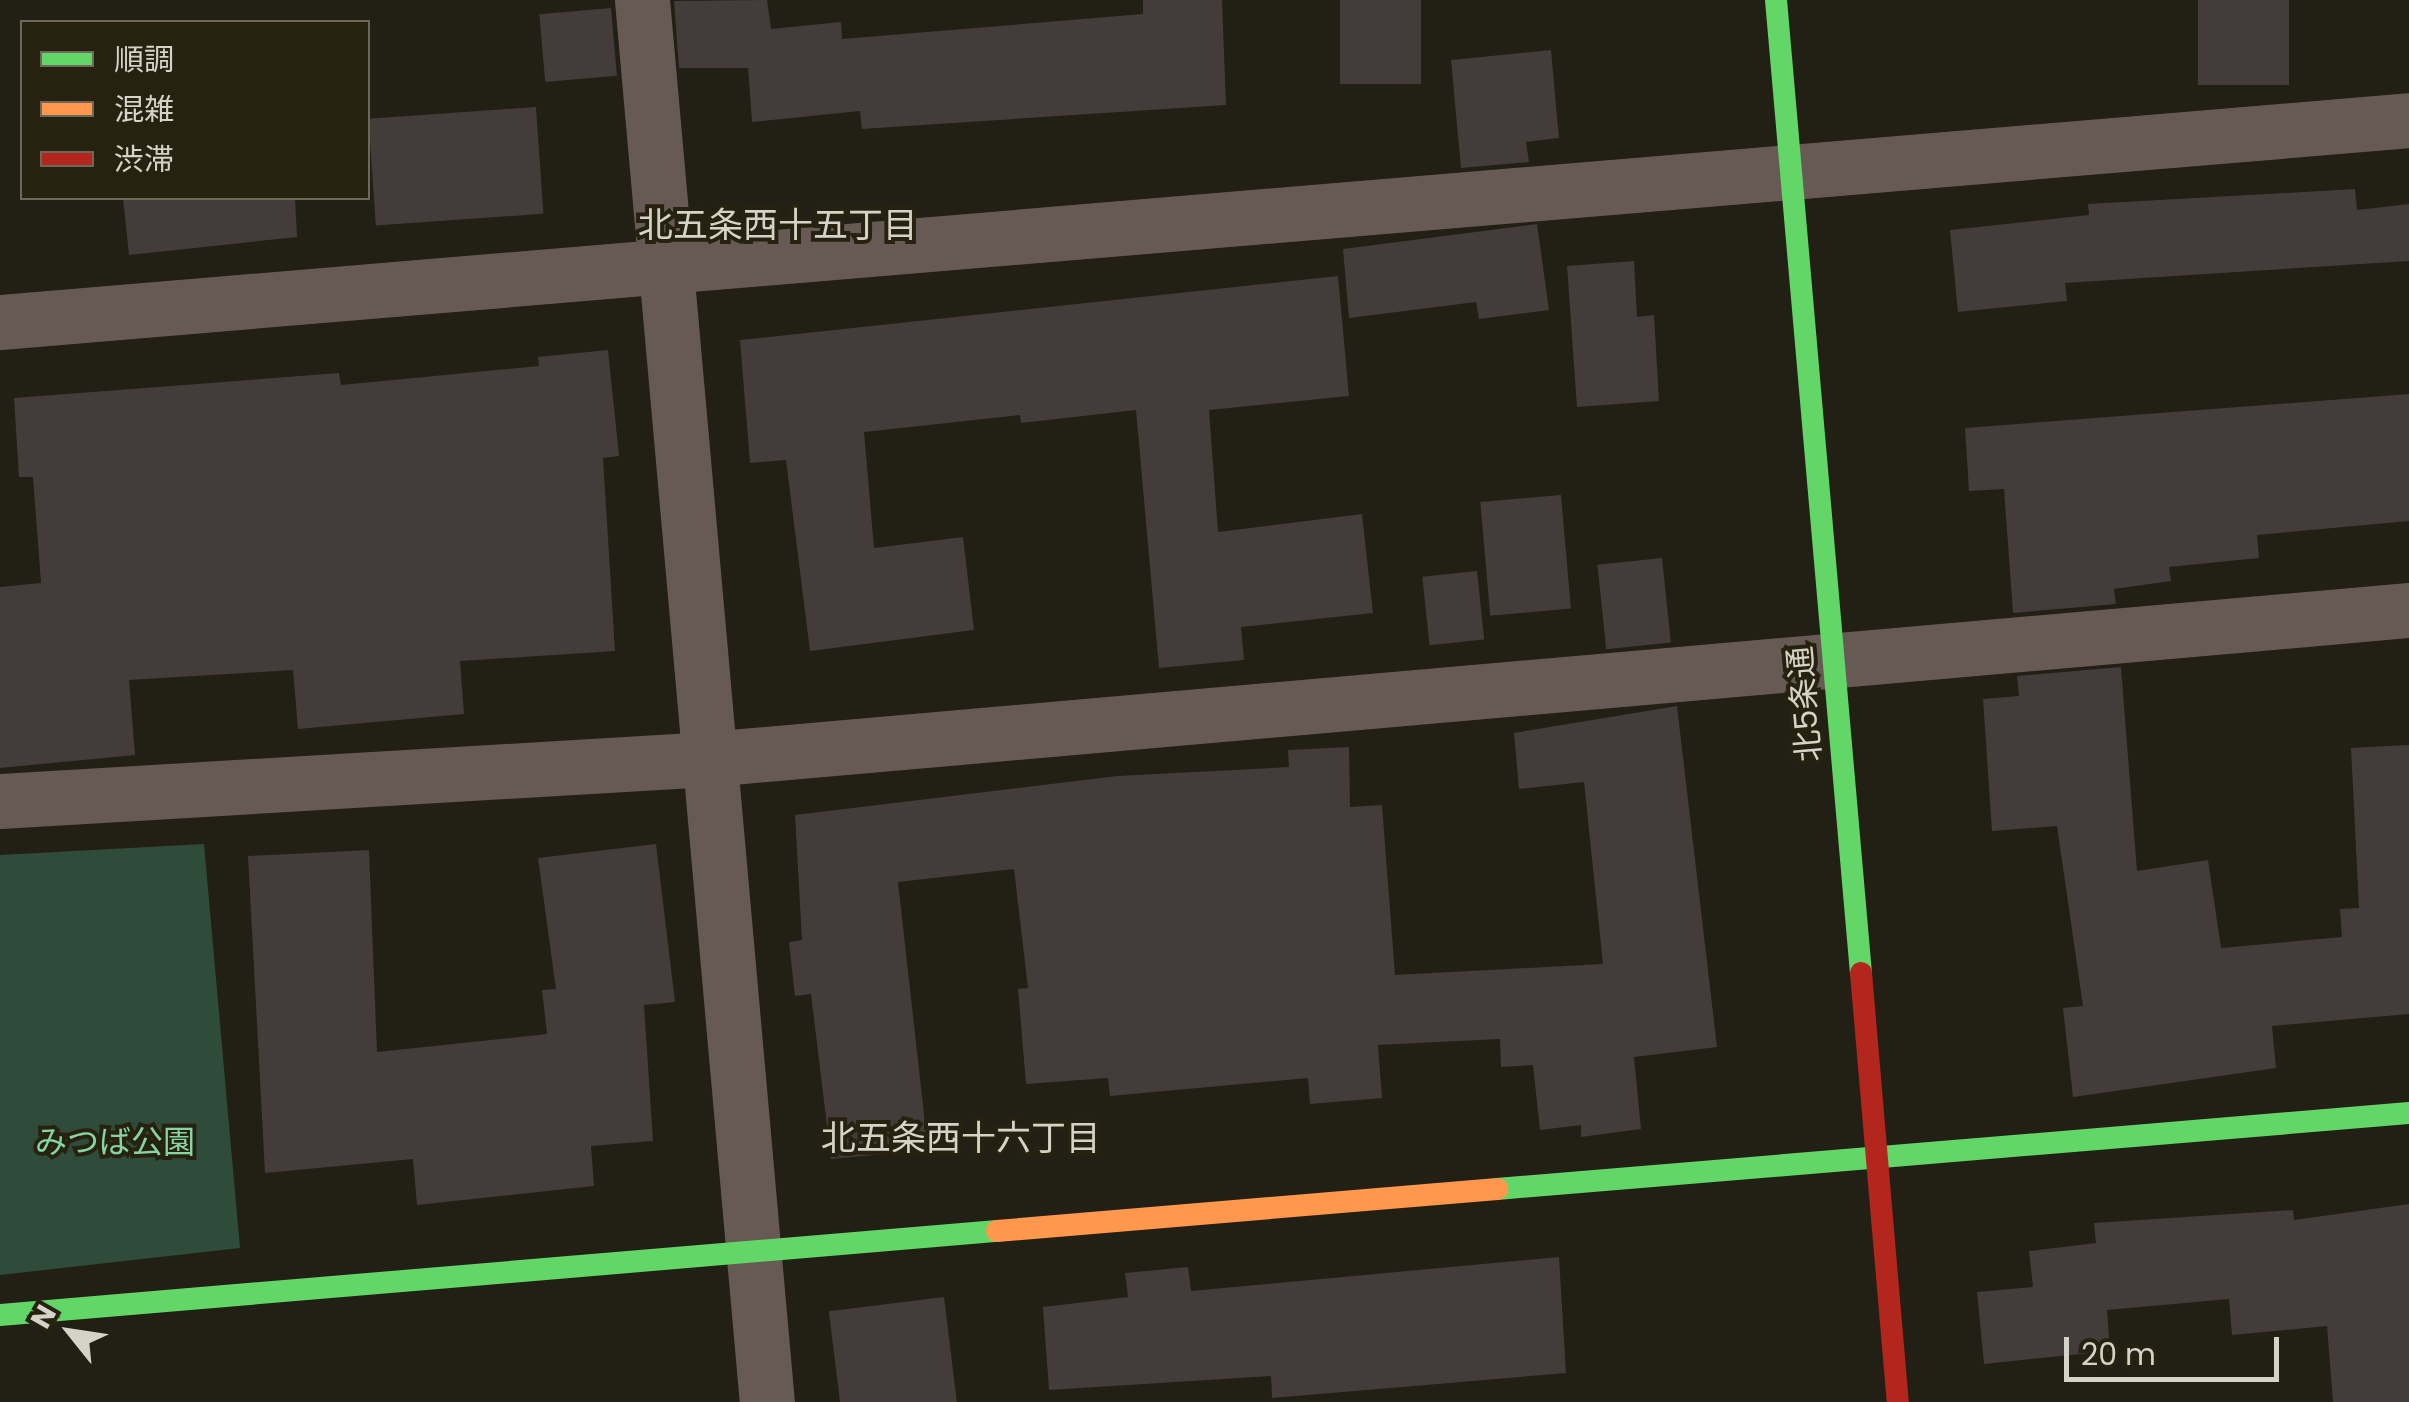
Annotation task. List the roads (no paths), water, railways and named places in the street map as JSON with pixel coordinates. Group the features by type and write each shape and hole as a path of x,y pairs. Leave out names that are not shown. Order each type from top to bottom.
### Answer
{"street":[{"path":"642,0 767,1402"},
{"name":"北5条通","path":"1776,0 1898,1402"},
{"path":"0,322 1792,167 2409,120"},
{"path":"0,801 709,759 1834,654 2409,610"},
{"path":"0,1315 1876,1152 2409,1113"}],"district":[{"name":"北五条西十五丁目","path":"778,225"},
{"name":"北五条西十六丁目","path":"961,1138"}],"park label":[{"name":"みつば公園","path":"115,1142"}]}
